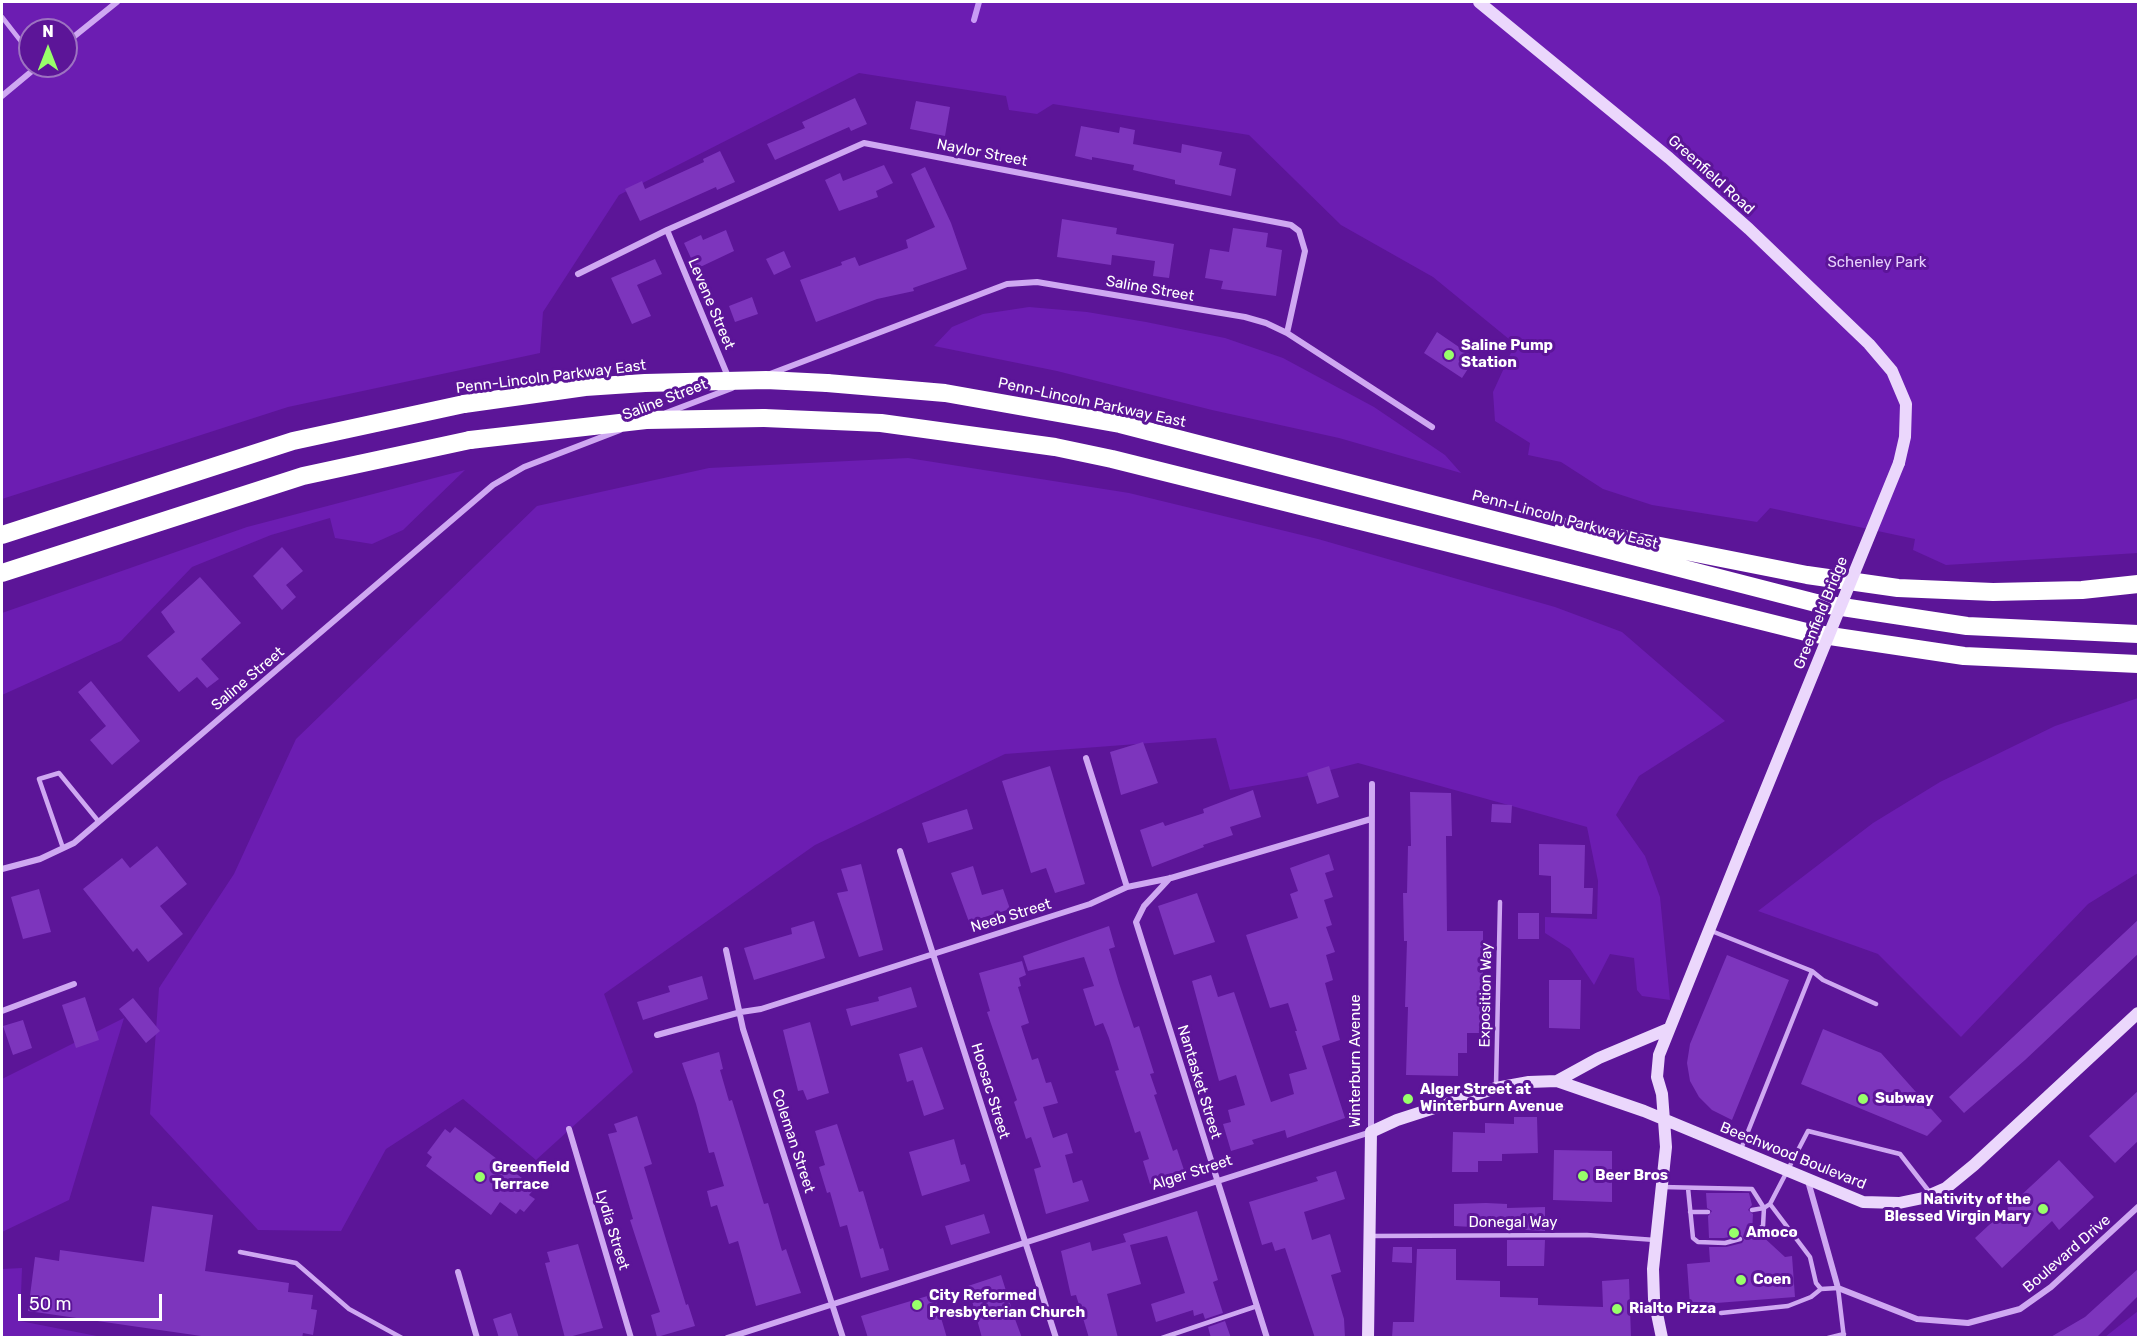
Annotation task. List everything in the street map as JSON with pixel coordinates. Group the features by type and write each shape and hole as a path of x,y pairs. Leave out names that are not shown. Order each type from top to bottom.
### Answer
{"highway":[{"name":"Penn-Lincoln Parkway East","path":"2,535 293,441 464,404 585,387 766,380 945,393 1062,411 1398,494 1816,603 1967,626 2139,634"},
{"path":"2,573 303,476 470,440 646,420 764,418 892,424 997,437 1077,451 1809,633 1964,656 2139,664"},
{"path":"1398,494 1795,573 1869,584 1946,592 1993,592 2071,590 2139,584"}],"main road":[{"name":"Greenfield Road","path":"1479,2 1586,87 1749,229 1869,344 1892,371 1902,391"},
{"name":"Greenfield Bridge","path":"1710,930 1899,463 1907,427 1902,391"},
{"path":"1662,1338 1654,1299 1656,1240 1666,1147 1665,1120 1657,1077 1659,1055 1710,930"},
{"name":"Beechwood Boulevard","path":"1665,1120 1863,1202 1899,1203 1946,1188 1974,1166 2139,1013"},
{"path":"1557,1081 1599,1058 1668,1029"},
{"name":"Alger Street","path":"1371,1131 1397,1120 1496,1088 1529,1082 1557,1081 1601,1094 1665,1120"},
{"name":"Winterburn Avenue","path":"1368,1338 1371,1131"}],"street":[{"path":"78,33 117,2"},
{"path":"2,96 24,78"},
{"name":"Naylor Street","path":"578,274 667,230 864,143 1291,225 1299,231 1305,251 1287,333"},
{"name":"Levene Street","path":"667,230 733,388"},
{"name":"Saline Street","path":"2,869 40,859 74,843 507,475 1007,284 1022,281 1245,317 1287,333 1432,427"},
{"path":"1086,758 1127,887"},
{"name":"Winterburn Avenue","path":"1371,1131 1372,784"},
{"name":"Neeb Street","path":"657,1035 741,1011 761,1009 1090,904 1127,887 1171,878 1371,819"},
{"name":"Hoosac Street","path":"900,851 1056,1338"},
{"name":"Nantasket Street","path":"1171,878 1144,906 1136,922 1268,1338"},
{"name":"Coleman Street","path":"726,950 744,1029 843,1338"},
{"path":"2,1011 74,984"},
{"name":"Lydia Street","path":"569,1129 631,1338"},
{"name":"Alger Street","path":"727,1338 1371,1131"},
{"path":"1808,1181 1838,1288"},
{"name":"Boulevard Drive","path":"1838,1288 1917,1319 1968,1323 2020,1309 2051,1287 2139,1208"},
{"path":"458,1272 477,1338"}],"lane":[{"path":"2,17 18,38"},
{"path":"63,848 39,780 59,773 99,822"},
{"name":"Exposition Way","path":"1496,1088 1500,902"},
{"path":"1710,930 1812,971 1823,980 1876,1004"},
{"path":"1740,1151 1812,971"},
{"path":"1752,1210 1764,1208 1770,1204 1808,1131 1900,1154 1931,1194"},
{"path":"1662,1187 1725,1186 1752,1189 1764,1208 1762,1226 1756,1231"},
{"path":"1688,1188 1693,1238 1698,1242 1725,1243 1740,1239"},
{"path":"1770,1204 1809,1257 1816,1283 1821,1289"},
{"path":"1690,1212 1708,1212"},
{"name":"Donegal Way","path":"1370,1236 1587,1234 1656,1240"},
{"path":"240,1251 296,1263 348,1309 402,1338"},
{"path":"1721,1313 1788,1306 1811,1297 1821,1289 1838,1288 1844,1336 1828,1338"},
{"path":"1162,1338 1257,1306"}],"green space":[{"name":"Schenley Park","path":"2,2 2138,2 2138,553 1946,565 1913,550 1915,539 1770,508 1757,522 1652,505 1603,489 1561,462 1528,455 1530,443 1495,421 1493,392 1515,344 1433,277 1341,225 1249,135 1053,104 1037,114 1009,110 1006,96 859,73 619,195 543,312 540,353 288,407 2,499"},
{"path":"1029,307 1087,312 1146,322 1225,338 1283,358 1374,407 1445,455 1461,473 1339,438 1212,410 1057,371 934,346 952,327 983,314"},
{"path":"908,458 1129,493 1318,539 1555,607 1622,632 1725,721 1639,776 1616,815 1645,856 1660,897 1670,1000 1642,996 1637,990 1634,958 1610,954 1594,985 1570,949 1545,933 1545,917 1597,919 1598,881 1587,827 1358,763 1303,777 1230,790 1216,738 1005,754 815,845 604,994 633,1072 536,1160 463,1099 386,1149 341,1231 258,1230 150,1114 159,988 234,874 296,739 537,506 709,468"},
{"path":"465,470 403,530 372,544 335,538 330,518 271,535 192,567 121,641 2,695 2,613 247,527"},
{"path":"2138,698 2138,873 2088,904 1961,1037 1878,954 1758,911 1873,823 1940,782 2055,726"},
{"path":"124,1018 69,1200 2,1232 2,1079"},
{"path":"22,1268 20,1321 102,1337 2,1337 2,1269"},
{"path":"2138,1311 2138,1337 2105,1337"}],"building":[{"path":"855,98 867,124 851,131 849,127 775,160 767,144 805,128 802,122"},
{"path":"916,101 950,107 945,136 910,129"},
{"path":"1081,126 1119,133 1120,127 1135,130 1133,144 1181,153 1182,144 1222,152 1219,165 1236,169 1231,196 1175,184 1175,180 1133,170 1134,165 1075,156"},
{"path":"720,151 735,182 717,190 716,187 640,221 625,189 642,181 645,189 704,162 703,159"},
{"path":"884,165 893,183 876,191 878,197 839,211 825,180 840,173 843,181"},
{"path":"925,167 951,223 967,269 913,288 914,291 877,299 816,322 800,280 842,265 841,262 855,257 859,266 908,248 906,240 935,227 911,174"},
{"path":"1062,219 1117,228 1116,234 1174,244 1169,278 1153,276 1155,261 1112,255 1111,265 1057,257"},
{"path":"1233,228 1268,233 1266,247 1282,250 1276,296 1221,289 1223,281 1205,278 1210,249 1229,252"},
{"path":"726,230 734,251 696,269 684,243 701,235 703,240"},
{"path":"784,251 791,267 774,275 766,259"},
{"path":"655,259 662,274 637,285 651,316 632,324 611,278"},
{"path":"752,297 758,314 735,322 729,306"},
{"name":"Saline Pump Station","path":"1437,332 1475,358 1462,378 1424,353"},
{"path":"282,547 303,571 286,585 296,597 282,610 253,576"},
{"path":"200,577 241,623 201,659 219,679 207,688 197,677 179,692 147,656 175,632 161,612"},
{"path":"91,681 140,741 112,765 90,740 106,726 78,692"},
{"path":"1143,742 1158,783 1121,795 1110,752"},
{"path":"1050,766 1085,884 1055,893 1046,868 1031,873 1002,781"},
{"path":"1329,766 1339,797 1317,804 1307,773"},
{"path":"1253,790 1261,817 1230,827 1233,835 1152,867 1140,830 1163,822 1165,826 1204,813 1203,809"},
{"path":"1410,792 1451,793 1452,836 1446,836 1447,931 1483,931 1483,1033 1467,1033 1467,1053 1458,1053 1458,1076 1406,1075 1407,941 1404,941 1403,893 1407,893 1408,846 1411,846"},
{"path":"1492,804 1512,805 1511,823 1491,822"},
{"path":"967,809 973,829 928,843 922,823"},
{"path":"1539,844 1585,845 1584,888 1593,888 1592,914 1551,913 1551,876 1539,875"},
{"path":"157,846 187,884 160,906 183,934 148,962 137,948 133,952 83,889 122,858 130,868"},
{"path":"1329,854 1334,870 1325,873 1333,897 1324,900 1332,925 1326,927 1335,952 1326,955 1333,980 1325,983 1340,1040 1322,1046 1345,1118 1287,1138 1285,1130 1252,1140 1254,1144 1231,1151 1223,1124 1231,1122 1228,1110 1245,1105 1236,1075 1219,1081 1192,981 1211,975 1218,997 1234,992 1271,1102 1294,1094 1289,1074 1307,1069 1295,1031 1297,1031 1288,1003 1270,1008 1246,935 1298,918 1290,894 1298,891 1290,868"},
{"path":"861,864 883,950 859,957 837,893 848,891 841,869"},
{"path":"973,866 982,895 1003,889 1010,909 969,922 951,873"},
{"path":"39,889 51,932 23,939 11,897"},
{"path":"1197,893 1215,942 1174,955 1158,906"},
{"path":"1518,913 1539,913 1539,939 1518,939"},
{"path":"2139,919 2139,953 2025,1060 1964,1113 1949,1097"},
{"path":"814,921 825,958 754,980 744,948 792,934 791,928"},
{"path":"1109,926 1115,947 1109,949 1119,983 1134,1028 1139,1026 1154,1073 1150,1074 1157,1094 1154,1095 1173,1151 1177,1149 1185,1173 1150,1184 1143,1161 1149,1159 1140,1131 1135,1133 1115,1071 1119,1070 1109,1038 1103,1023 1095,1026 1083,989 1094,986 1084,957 1028,971 1023,956"},
{"path":"1727,955 1789,980 1732,1120 1712,1110 1699,1097 1690,1081 1687,1063 1690,1044"},
{"path":"1022,961 1026,975 1019,978 1021,986 1018,987 1029,1023 1021,1026 1032,1060 1038,1058 1046,1083 1051,1082 1058,1103 1043,1107 1053,1138 1067,1133 1073,1153 1065,1155 1073,1183 1082,1180 1089,1201 1046,1214 1034,1169 1041,1167 1031,1137 1026,1139 1014,1102 1017,1100 987,1012 990,1011 979,973"},
{"path":"702,976 708,999 643,1020 637,1002 670,992 668,986"},
{"path":"1549,980 1581,980 1580,1029 1549,1028"},
{"path":"911,987 917,1007 851,1026 846,1009 879,1001 878,997"},
{"path":"85,997 99,1040 76,1048 62,1005"},
{"path":"133,998 160,1031 146,1043 119,1009"},
{"path":"23,1020 32,1048 13,1055 3,1026"},
{"path":"810,1022 829,1093 807,1100 803,1090 798,1091 783,1030"},
{"path":"1823,1029 1881,1053 1942,1121 1927,1136 1801,1084"},
{"path":"922,1047 944,1109 924,1116 913,1080 907,1082 899,1054"},
{"path":"719,1052 723,1069 720,1070 729,1101 732,1100 764,1204 768,1203 782,1251 786,1249 801,1293 756,1306 738,1241 729,1244 717,1205 711,1207 707,1191 724,1186 714,1152 709,1153 682,1063"},
{"path":"2139,1090 2139,1140 2115,1163 2089,1136"},
{"path":"637,1116 652,1164 644,1167 686,1305 688,1304 695,1326 657,1337 651,1315 660,1312 630,1220 633,1219 608,1134 617,1132 614,1124"},
{"path":"1514,1117 1537,1117 1538,1153 1502,1154 1502,1161 1478,1161 1478,1172 1452,1172 1453,1132 1485,1133 1485,1123 1514,1124"},
{"path":"837,1124 859,1192 863,1191 880,1249 883,1248 889,1270 861,1278 847,1225 840,1227 830,1192 827,1193 819,1167 825,1165 815,1131"},
{"name":"Greenfield Terrace","path":"455,1127 535,1188 529,1195 535,1199 524,1212 520,1209 516,1214 500,1202 491,1215 426,1166 432,1157 427,1153 445,1129 450,1133"},
{"path":"954,1139 961,1165 965,1164 970,1181 922,1196 909,1152"},
{"name":"Beer Bros","path":"1554,1150 1612,1151 1612,1202 1553,1200"},
{"name":"Nativity of the Blessed Virgin Mary","path":"2059,1160 2094,1197 2059,1230 2052,1221 2002,1268 1975,1238"},
{"path":"1336,1171 1345,1199 1304,1212 1312,1240 1330,1234 1341,1272 1331,1275 1344,1319 1345,1338 1315,1338 1285,1248 1275,1251 1272,1242 1262,1245 1249,1202 1318,1181 1316,1177"},
{"path":"1706,1193 1749,1193 1752,1205 1748,1210 1753,1214 1752,1233 1760,1234 1785,1257 1792,1256 1795,1297 1690,1305 1687,1264 1710,1262 1709,1247 1726,1247 1742,1243 1744,1240 1741,1235 1709,1238 1708,1216 1712,1211 1707,1208"},
{"path":"1454,1204 1507,1204 1507,1208 1545,1207 1545,1231 1454,1226"},
{"path":"152,1206 213,1215 205,1271 289,1283 288,1292 313,1295 311,1309 317,1310 313,1335 303,1333 302,1338 215,1338 28,1311 35,1257 59,1261 60,1250 144,1262"},
{"path":"1197,1211 1218,1280 1213,1282 1223,1313 1205,1319 1203,1313 1194,1316 1193,1310 1156,1322 1151,1304 1185,1293 1167,1236 1130,1245 1141,1284 1107,1294 1118,1338 1089,1338 1076,1295 1071,1296 1061,1251 1090,1242 1092,1251 1126,1242 1123,1234"},
{"path":"984,1214 990,1233 951,1245 945,1226"},
{"path":"1507,1240 1545,1240 1544,1266 1507,1266"},
{"path":"578,1244 603,1328 565,1338 545,1263 550,1262 547,1252"},
{"path":"1393,1247 1412,1247 1412,1263 1392,1262"},
{"path":"1417,1249 1456,1249 1456,1280 1500,1281 1500,1297 1538,1298 1538,1305 1603,1307 1602,1281 1629,1279 1631,1337 1392,1338 1393,1322 1414,1322"},
{"path":"2139,1268 2139,1295 2096,1338 2049,1338 2085,1317"},
{"path":"1001,1275 1022,1338 982,1338 968,1286"},
{"name":"City Reformed Presbyterian Church","path":"934,1294 947,1338 868,1338 861,1316"},
{"path":"511,1313 519,1338 499,1338 493,1319"},
{"path":"1225,1321 1231,1338 1211,1338 1208,1327"}],"waterway":[{"path":"974,20 979,2"}],"place":[{"name":"Saline Pump Station","path":"1449,355"},
{"name":"Alger Street at Winterburn Avenue","path":"1408,1099"},
{"name":"Subway","path":"1863,1099"},
{"name":"Beer Bros","path":"1583,1176"},
{"name":"Greenfield Terrace","path":"480,1177"},
{"name":"Nativity of the Blessed Virgin Mary","path":"2043,1209"},
{"name":"Amoco","path":"1734,1233"},
{"name":"Coen","path":"1741,1280"},
{"name":"City Reformed Presbyterian Church","path":"917,1305"},
{"name":"Rialto Pizza","path":"1617,1309"}]}
